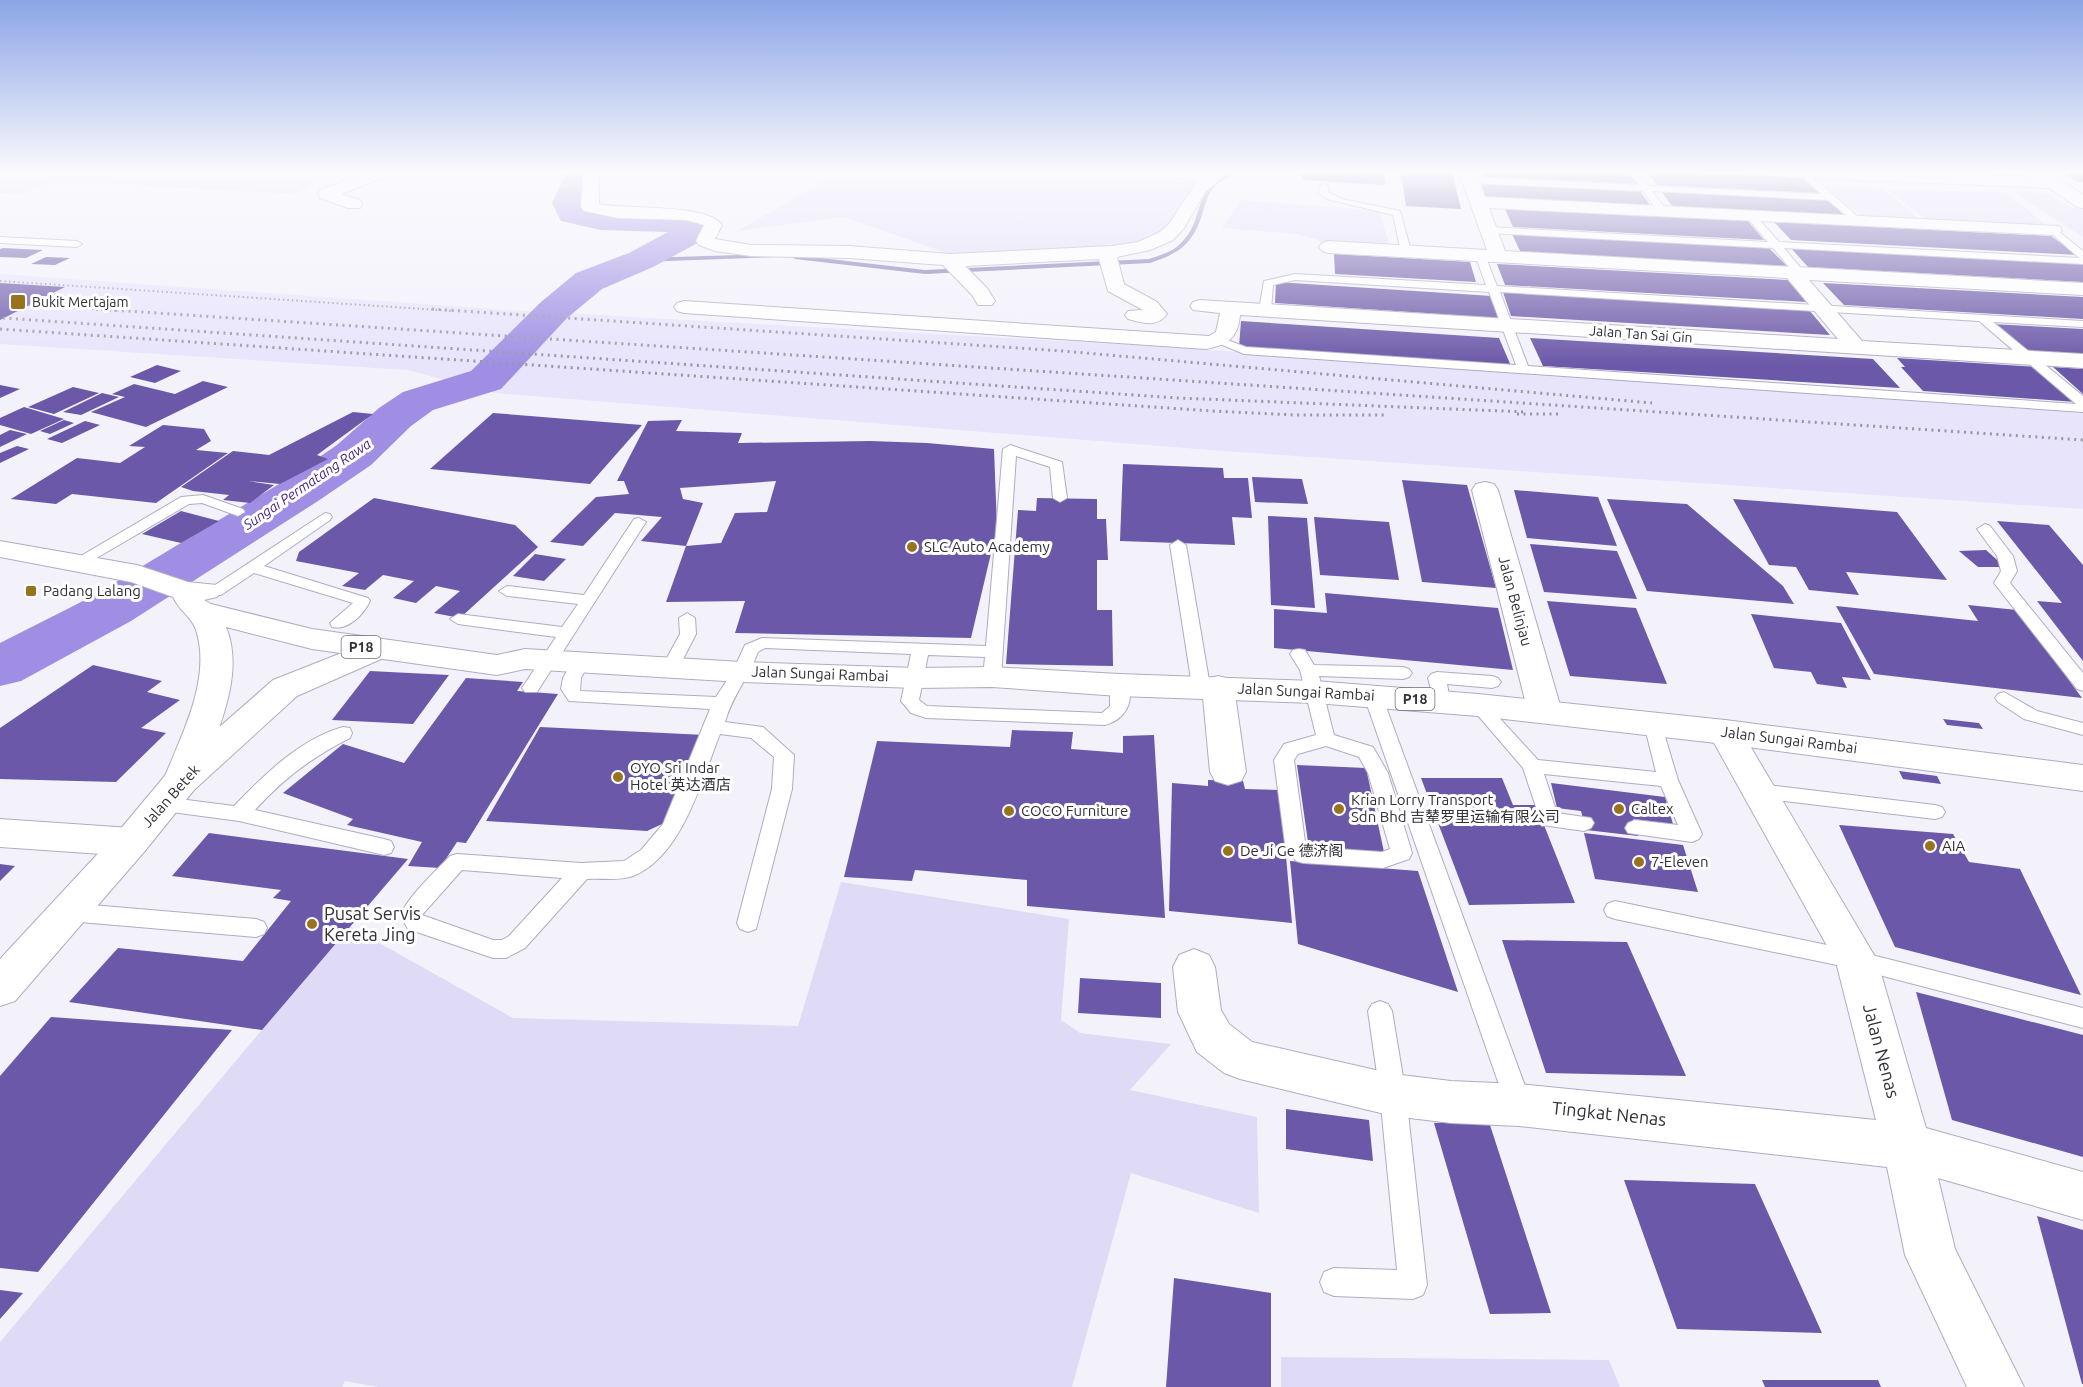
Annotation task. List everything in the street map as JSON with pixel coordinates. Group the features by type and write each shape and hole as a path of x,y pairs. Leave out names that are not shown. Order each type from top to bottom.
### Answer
{"street":[{"path":"707,237 705,241 713,246 770,251 861,252 954,267 1109,258 1167,237"},
{"path":"1488,237 1489,256"},
{"path":"1328,247 2083,289"},
{"path":"1109,258 1115,287 1150,306 1157,314 1152,318 1136,315"},
{"path":"954,267 980,292 985,301"},
{"path":"1796,273 1856,347"},
{"name":"Jalan Tan Sai Gin","path":"1200,306 2083,361"},
{"path":"684,307 1206,343 1219,341 1227,333 1231,308"},
{"name":"Jalan Belinjau","path":"1485,490 1545,712"},
{"name":"P18","path":"0,549 137,574 195,595 338,623"},
{"path":"172,792 212,696 216,669 212,631 195,595"},
{"name":"Jalan Sungai Rambai","path":"195,595 312,639 497,665 671,667 742,672 919,663 993,664 1119,685 1210,687 1312,681 1373,696 1441,701 1485,693 1545,712 1725,732 2083,778"},
{"name":"Jalan Sungai Rambai","path":"338,623 404,634 514,647 546,667"},
{"name":"Jalan Betek","path":"0,988 131,842 172,792 285,688 377,649"},
{"path":"1210,687 1228,772"},
{"name":"Jalan Nenas","path":"1725,732 1856,960 1907,1146 1930,1255 1997,1386"},
{"path":"0,833 131,842"},
{"name":"Tingkat Nenas","path":"1194,968 1200,1012 1213,1038 1240,1059 1393,1095 1451,1102 1518,1105 1907,1146 2083,1196"}],"lane":[{"path":"1403,237 1406,251"},
{"path":"1617,237 2083,261"},
{"path":"1769,237 1796,273"},
{"path":"2062,237 2083,256"},
{"path":"0,240 77,244"},
{"path":"1489,256 1493,288 1524,371"},
{"path":"1265,310 1268,283 1295,277 2083,324"},
{"path":"1982,318 2083,403"},
{"path":"1219,341 1244,350 2083,408"},
{"path":"993,664 1010,449 1057,465 1060,498"},
{"path":"77,563 186,500 203,499 238,512"},
{"path":"195,595 252,567 325,517"},
{"path":"639,522 546,667 572,678 570,689 576,696 721,703"},
{"path":"1985,529 2007,564 2009,571 2002,583 2083,686"},
{"path":"1178,545 1210,687"},
{"path":"252,567 362,601 358,609 338,623"},
{"path":"507,591 588,600"},
{"path":"671,667 688,634 687,618"},
{"path":"458,619 566,633"},
{"path":"1299,654 1312,681 1326,739"},
{"path":"919,663 910,701 917,709 926,712 1105,718 1116,715 1120,707 1119,685"},
{"path":"581,871 517,942 506,949 493,950 416,923 411,915 423,898 457,862 581,871 628,869 648,856 672,828 714,727 721,703 742,672"},
{"path":"1312,681 1403,673"},
{"path":"1485,693 1532,766 1549,819 1584,823"},
{"path":"1373,696 1518,1105"},
{"path":"2004,698 2031,715 2083,729"},
{"path":"1635,828 1692,834 1668,780 1653,724"},
{"path":"714,727 756,732 784,755 782,789 748,923"},
{"path":"239,814 272,778 312,748 343,733"},
{"path":"1326,739 1366,752 1378,772 1402,853 1383,860 1303,855 1299,850 1295,844 1284,760 1291,749 1326,739"},
{"path":"1532,766 1668,780"},
{"path":"1759,791 1935,812"},
{"path":"172,792 239,814 384,847"},
{"path":"1616,910 1856,960 2083,1018"},
{"path":"68,912 256,928"},
{"path":"1334,1282 1413,1285 1393,1095 1380,1011"}],"shaded area":[{"path":"900,237 1148,237 1127,246 955,256"},
{"path":"1306,237 1387,237 1389,243 1321,241"},
{"path":"0,274 508,310 1155,346 2083,413 2083,509 1223,451 495,393 407,370 0,344"},
{"path":"103,598 134,609 0,678 0,653 53,628"},
{"path":"841,882 1069,919 1061,1020 1080,1033 1171,1044 1130,1090 1257,1117 1259,1213 1131,1173 1072,1387 378,1387 345,1381 342,1387 0,1387 0,1342 349,926 513,1018 798,1026"},
{"path":"1281,1357 1609,1360 1620,1387 1281,1387"}],"building":[{"path":"1513,237 1566,237 1768,247 1789,268 1521,253"},
{"path":"1701,237 1761,237 1764,240"},
{"path":"1788,237 2052,237 2078,255 1791,240"},
{"path":"1790,247 2080,263 2083,264 2083,282 1808,267"},
{"path":"0,249 43,250 26,258 0,257"},
{"path":"1334,254 1470,262 1476,282 1335,274"},
{"path":"46,257 70,258 55,265 31,264"},
{"path":"1497,264 1788,280 1807,302 1505,285"},
{"path":"1276,282 1492,296 1499,318 1275,303"},
{"name":"Bukit Mertajam","path":"0,283 65,287 0,320"},
{"path":"1823,283 2083,297 2083,319 1844,305"},
{"path":"1503,292 1809,310 1830,335 1511,316"},
{"path":"1241,321 1499,338 1511,366 1239,347"},
{"path":"1991,324 2083,329 2083,354 2020,350"},
{"path":"1530,338 1873,359 1900,388 1543,366"},
{"path":"1897,358 2038,367 2076,402 1923,391 1901,367 1905,367"},
{"path":"157,365 181,371 155,383 130,377"},
{"path":"2053,367 2083,369 2083,394"},
{"path":"203,381 228,387 146,427 91,412 125,397 112,394 134,384 175,394"},
{"path":"0,385 20,389 0,398"},
{"path":"73,387 99,393 54,414 28,407"},
{"path":"102,393 119,397 81,415 63,412"},
{"path":"24,407 64,419 31,434 0,425 0,418"},
{"path":"353,412 373,414 317,455 328,459 280,484 248,481 274,485 250,503 223,500 229,495 193,491 181,487 233,451 269,455"},
{"path":"493,413 642,425 590,484 430,469"},
{"path":"64,420 74,423 50,434 40,431"},
{"path":"682,420 676,431 742,433 738,443 870,441 994,449 997,528 971,638 735,633 745,601 666,602 686,546 641,541 662,517 615,513 583,546 550,542 596,497 629,494 624,481 617,481 648,421","holes":["776,481 767,512 735,513 721,543 686,546 703,503 683,499 680,488"]},
{"path":"85,421 100,425 62,443 47,439"},
{"path":"163,425 204,429 211,441 196,450 228,453 156,503 72,494 56,504 11,499 77,458 120,463 145,447 129,446"},
{"path":"10,430 27,434 0,447 0,435"},
{"path":"17,446 29,449 0,463 0,453"},
{"path":"1123,464 1223,468 1224,478 1248,478 1252,518 1232,517 1235,545 1120,541"},
{"path":"1252,477 1302,479 1308,504 1255,502"},
{"path":"1402,480 1467,485 1496,588 1422,582"},
{"path":"1514,490 1598,497 1617,546 1527,538"},
{"path":"374,498 515,525 538,547 460,618 434,613 460,591 436,586 416,603 393,598 414,581 383,575 365,590 342,586 359,573 296,561 299,552"},
{"path":"1037,498 1097,499 1097,519 1106,519 1108,560 1097,560 1097,610 1112,610 1113,666 1006,664 1018,510 1036,511"},
{"path":"1607,499 1687,504 1783,586 1794,604 1647,591"},
{"path":"1733,499 1897,512 1947,580 1846,572 1859,595 1809,590 1796,567 1769,565"},
{"path":"181,511 219,521 181,543 142,534"},
{"path":"1268,516 1307,518 1315,608 1271,605"},
{"path":"1314,517 1389,522 1399,580 1320,575"},
{"path":"1997,521 2049,525 2083,565 2083,661 2037,601 2062,603"},
{"path":"1530,544 1617,551 1637,599 1544,592"},
{"path":"1986,550 2005,567 1978,567 1959,551"},
{"path":"535,554 566,559 544,581 513,576"},
{"path":"1325,593 1498,608 1513,670 1274,648 1274,609 1327,613"},
{"path":"1547,601 1636,608 1667,684 1570,676"},
{"path":"1968,605 2017,610 2082,698 1874,674 1836,606 1978,621"},
{"path":"1751,614 1841,623 1871,680 1842,677 1847,688 1817,684 1811,672 1774,668"},
{"path":"93,665 162,681 147,692 180,700 141,728 166,733 116,782 0,779 0,728"},
{"path":"370,671 449,675 413,724 332,720"},
{"path":"466,678 523,682 517,691 558,694 466,843 457,842 440,868 408,866 422,842 347,825 353,819 283,793 343,744 404,763"},
{"path":"1943,719 1979,723 1983,729 1947,725"},
{"name":"OYO Sri Indar Hotel 英达酒店","path":"540,727 705,735 673,819 647,831 486,821"},
{"name":"COCO Furniture","path":"1012,730 1073,732 1071,749 1123,753 1123,736 1154,735 1165,918 1027,906 1027,880 915,870 912,881 844,877 877,741 1010,747"},
{"name":"Krian Lorry Transport Sdn Bhd 吉辇罗里运输有限公司","path":"1297,765 1366,768 1384,852 1309,849"},
{"path":"1899,771 1937,776 1941,784 1903,779"},
{"path":"1421,778 1502,778 1513,805 1536,805 1575,903 1469,905"},
{"name":"De Ji Ge 德济阁","path":"1208,780 1243,781 1245,789 1280,790 1292,923 1169,911 1172,783 1208,786"},
{"name":"Caltex","path":"1551,783 1665,797 1673,824 1633,819 1638,836 1586,830 1581,811 1557,808"},
{"path":"1839,825 1953,834 1969,862 2020,869 2081,995 1895,947"},
{"name":"Pusat Servis Kereta Jing","path":"209,833 408,859 262,1030 69,1002 118,948 243,961 291,901 273,898 281,890 172,876"},
{"name":"7-Eleven","path":"1584,833 1683,845 1698,892 1595,879"},
{"path":"1290,861 1418,871 1458,992 1298,944"},
{"path":"0,864 15,866 0,881"},
{"path":"1502,940 1627,942 1686,1076 1546,1073"},
{"path":"1080,978 1161,983 1161,1018 1078,1013"},
{"path":"1916,992 2083,1035 2083,1157 1952,1120"},
{"path":"51,1017 232,1030 38,1272 0,1268 0,1076"},
{"path":"1286,1109 1369,1120 1373,1161 1286,1149"},
{"path":"1489,1122 1551,1313 1490,1314 1434,1123"},
{"path":"1624,1180 1755,1184 1822,1333 1677,1329"},
{"path":"2037,1216 2083,1230 2083,1384 2082,1384"},
{"path":"1174,1278 1271,1293 1271,1387 1166,1387"},
{"path":"0,1290 23,1293 0,1319"},
{"path":"1762,1380 1878,1380 1881,1387 1765,1387"}],"waterway":[{"name":"Sungai Permatang Rawa","path":"0,667 111,609 301,491 354,455 395,417 418,401 486,380 554,310 589,281 641,260 684,237"},
{"path":"795,257 925,272 1150,261 1171,254 1189,237"},
{"path":"641,260 776,256"}],"railway":[{"path":"0,281 454,311"},
{"path":"29,305 119,311"},
{"path":"96,309 2083,440"},
{"path":"432,309 1063,351 1652,403"},
{"path":"3,318 1178,398 1526,412"},
{"path":"0,329 1212,411 1295,415 1388,415"},
{"path":"1517,414 1562,414"}],"place":[{"name":"Bukit Mertajam","path":"18,302"},
{"name":"SLC Auto Academy","path":"912,547"},
{"name":"Padang Lalang","path":"31,591"},
{"name":"OYO Sri Indar Hotel 英达酒店","path":"618,777"},
{"name":"Krian Lorry Transport Sdn Bhd 吉辇罗里运输有限公司","path":"1339,809"},
{"name":"Caltex","path":"1619,809"},
{"name":"COCO Furniture","path":"1009,811"},
{"name":"AIA","path":"1930,846"},
{"name":"De Ji Ge 德济阁","path":"1228,851"},
{"name":"7-Eleven","path":"1639,862"},
{"name":"Pusat Servis Kereta Jing","path":"312,924"}]}
